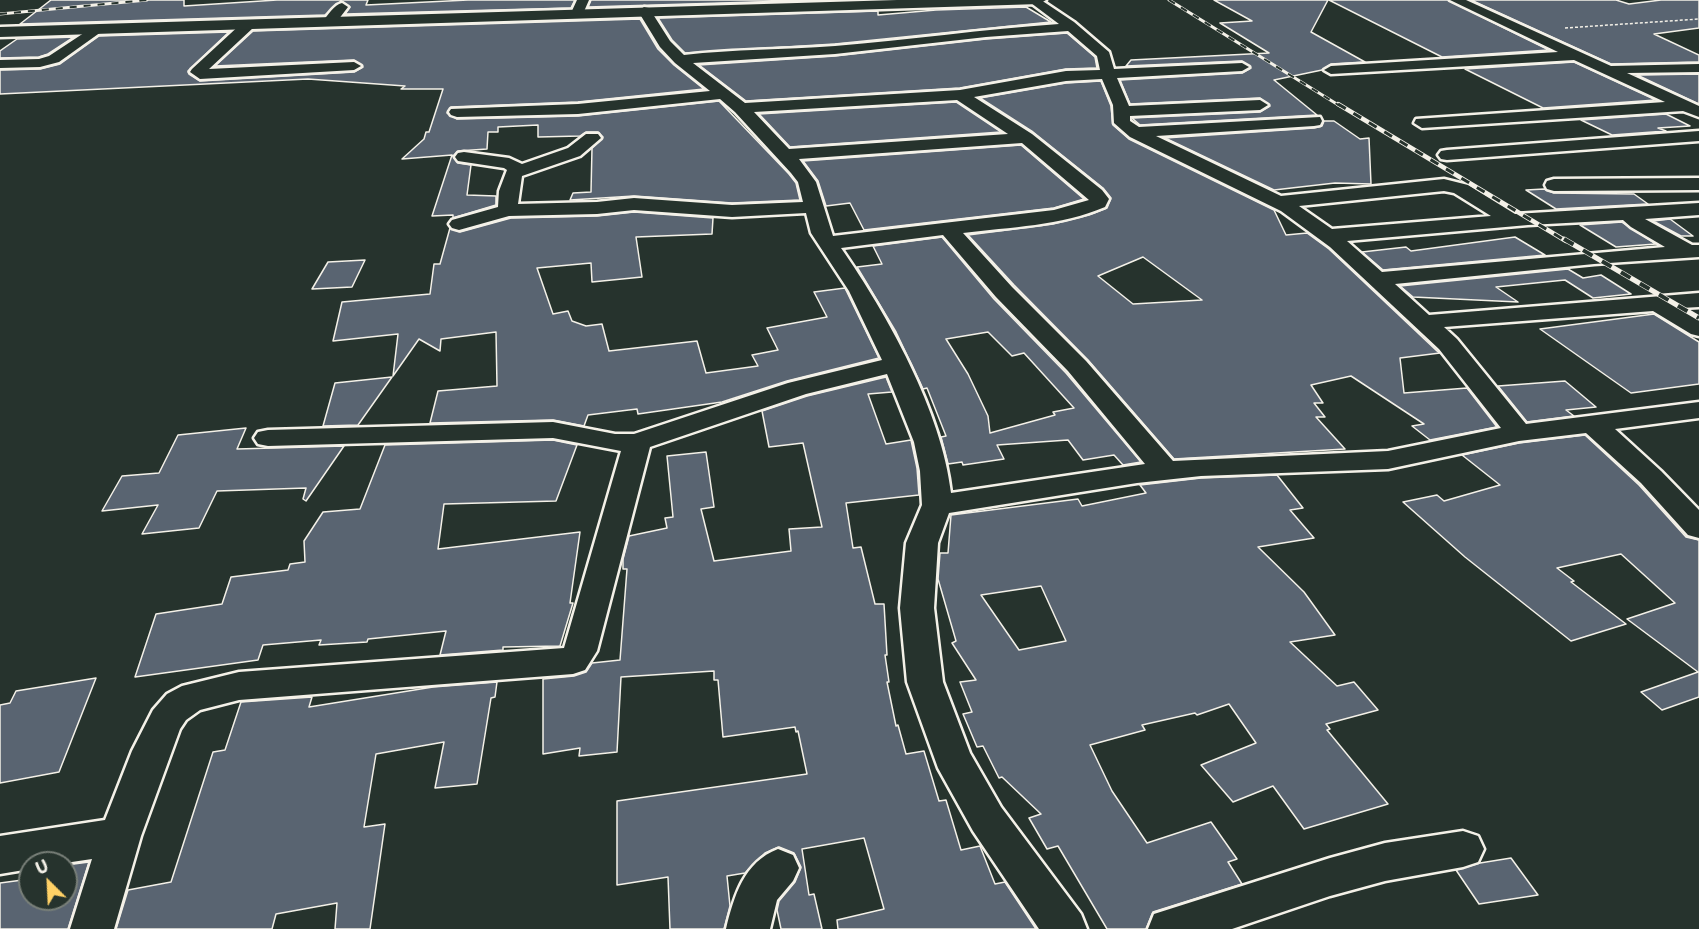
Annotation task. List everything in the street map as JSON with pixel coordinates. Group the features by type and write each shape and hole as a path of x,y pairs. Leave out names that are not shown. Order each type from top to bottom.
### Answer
{"main road":[{"path":"0,32 248,25 580,7 644,11 1039,0"}],"street":[{"path":"1033,0 1104,55 1121,111 1122,123 1136,133 1278,202 1307,219 1448,344 1519,433"},
{"path":"1456,0 1670,99 1695,106"},
{"path":"330,21 342,7"},
{"path":"644,11 675,54 731,101 786,155 807,182 817,223 827,243 860,291 896,364 928,442 934,471 937,505 922,543 917,608 926,682 952,757 981,808 1065,929"},
{"path":"248,25 197,72 200,74 354,66"},
{"path":"675,54 835,50 976,33 1070,27"},
{"path":"0,64 40,63 54,59 96,29"},
{"path":"675,54 732,42"},
{"path":"1330,70 1576,56"},
{"path":"457,112 960,95 1066,75 1242,67"},
{"path":"1608,70 1699,68"},
{"path":"827,243 1054,216 1082,210 1098,203 1099,199 1095,194 1026,138 960,95"},
{"path":"1121,111 1275,105"},
{"path":"1422,123 1695,106"},
{"path":"1136,133 1314,121"},
{"path":"1447,155 1699,136"},
{"path":"508,210 506,204 511,179 518,170 553,161 574,152 592,138"},
{"path":"786,155 1026,138"},
{"path":"464,158 509,163 518,170"},
{"path":"1554,185 1699,183"},
{"path":"1278,202 1444,185 1461,189 1511,220"},
{"path":"459,224 508,210 597,208 634,204 732,212 813,207"},
{"path":"1328,236 1511,220 1699,209"},
{"path":"1639,213 1631,214 1631,217 1693,251"},
{"path":"950,229 1004,292 1077,366 1166,471"},
{"path":"1376,279 1693,251"},
{"path":"1424,322 1699,300"},
{"path":"1658,304 1699,330"},
{"path":"268,438 553,430 583,434 600,441 619,444 637,442 807,385 896,364"},
{"path":"937,505 1201,467 1388,460 1519,433 1699,410"},
{"path":"1592,423 1652,477 1699,528"},
{"path":"92,929 120,836 159,735 173,711 188,700 213,691 239,686 573,661 580,651 637,442"},
{"path":"0,855 120,836"},
{"path":"1170,929 1330,877 1384,862 1463,849"},
{"path":"748,929 757,893 764,881 778,868"}],"path":[{"path":"1522,32 1699,19"}],"building":[{"path":"51,0 184,0 184,6 277,0 368,0 366,5 468,0 575,0 571,8 345,14 350,7 341,1 325,15 20,24"},
{"path":"591,0 822,0 588,7"},
{"path":"1214,0 1328,0 1311,32 1365,62 1331,64 1322,70 1274,80 1317,115 1140,125 1132,118 1260,112 1270,106 1260,98 1130,104 1120,80 1242,73 1251,68 1242,61 1126,66 1131,60 1269,53 1220,23 1252,21"},
{"path":"1329,0 1448,0 1549,50 1442,57"},
{"path":"1471,0 1616,0 1629,4 1661,0 1699,0 1699,28 1654,34 1699,55 1699,62 1611,64"},
{"path":"1026,7 1051,22 835,44 685,53 672,40 658,18 878,11 878,15 936,10"},
{"path":"640,19 658,49 704,89 578,102 451,107 447,113 457,119 578,116 719,101 789,174 796,183 800,200 732,203 634,196 570,200 573,193 591,192 592,148 603,137 598,132 586,132 580,136 538,137 538,125 498,127 498,132 488,132 487,149 458,151 453,156 458,163 471,165 467,195 496,196 496,205 453,218 453,215 432,216 452,155 402,159 424,139 426,132 429,132 443,89 401,89 405,86 308,79 0,94 0,70 40,69 60,64 99,36 229,32 188,71 200,81 354,72 363,67 354,60 215,66 253,31"},
{"path":"1067,33 1095,57 1097,68 1066,69 960,88 746,101 699,65 835,56 986,39"},
{"path":"74,37 48,54 39,57 0,58 0,51 17,39"},
{"path":"1574,62 1656,100 1543,108 1465,69"},
{"path":"1699,74 1699,104 1637,75"},
{"path":"1101,81 1111,106 1113,125 1129,139 1274,210 1286,235 1307,233 1329,249 1440,353 1400,358 1404,393 1467,388 1497,427 1430,440 1412,426 1424,424 1351,376 1311,385 1323,403 1314,403 1325,417 1316,417 1345,449 1174,459 1088,360 968,235 1053,224 1107,208 1111,198 1103,188 1033,132 980,98 1066,83","holes":["1143,257 1202,300 1133,304 1098,276"]},
{"path":"956,102 1001,132 790,147 759,114"},
{"path":"1666,114 1690,126 1658,128 1666,131 1612,135 1581,120"},
{"path":"1324,121 1334,121 1360,139 1369,138 1371,184 1335,183 1274,190 1165,138 1314,128 1322,126"},
{"path":"1021,145 1084,199 1054,208 864,230 850,203 826,206 818,181 803,161"},
{"path":"1544,189 1554,193 1634,194 1648,204 1556,209 1526,190"},
{"path":"634,212 713,218 712,234 636,237 642,277 592,282 591,263 537,268 553,314 568,311 572,321 586,326 602,324 609,351 697,341 706,373 758,366 752,355 778,350 767,328 827,317 814,292 845,288 879,358 787,381 722,402 638,414 637,409 588,415 584,426 553,420 430,423 438,391 497,386 496,332 441,339 440,351 419,339 393,376 398,334 333,341 342,302 430,294 434,264 440,264 450,228 460,232 511,218 597,216"},
{"path":"1670,219 1693,236 1681,236 1653,221"},
{"path":"1622,222 1656,244 1616,247 1580,225"},
{"path":"942,237 994,299 1066,373 1141,462 1123,465 1114,455 1083,460 1068,440 997,445 1004,459 963,465 962,462 948,464 941,437 946,436 927,388 923,389 896,332 857,267 882,264 873,246","holes":["988,332 1012,356 1024,353 1074,408 1053,412 1055,415 990,433 988,416 968,374 946,339"]},
{"path":"1515,237 1545,255 1383,270 1362,252 1406,247 1411,251"},
{"path":"365,260 352,287 312,289 328,262"},
{"path":"1568,269 1583,278 1601,275 1631,294 1593,298 1565,280 1496,287 1518,302 1413,297 1400,286"},
{"path":"1654,314 1699,342 1699,384 1631,393 1540,329"},
{"path":"392,377 358,425 323,426 335,383"},
{"path":"886,377 892,392 868,394 886,444 911,440 917,468 919,495 846,503 853,548 861,547 875,604 884,604 887,655 885,655 889,682 887,682 896,726 898,725 906,754 924,751 939,801 946,800 961,850 980,846 995,884 1005,882 1036,929 838,929 837,920 884,909 864,838 802,849 809,895 814,894 822,929 781,929 777,910 779,901 795,882 801,867 794,853 779,847 765,853 745,873 727,876 730,906 724,929 670,929 668,877 617,885 617,801 807,774 798,731 796,732 795,727 723,737 718,680 714,680 714,671 621,677 617,752 579,756 580,748 543,754 543,679 574,676 586,672 592,663 620,660 627,569 623,569 623,559 629,536 667,528 665,518 673,517 667,456 706,452 714,507 701,509 714,561 791,551 789,529 822,527 803,443 769,447 762,411 807,396"},
{"path":"1565,381 1596,407 1566,410 1574,416 1527,422 1498,386"},
{"path":"246,428 237,449 344,446 306,501 303,499 306,488 217,491 199,528 142,534 158,505 102,511 122,476 159,473 178,435"},
{"path":"1585,435 1639,485 1686,537 1699,540 1699,697 1662,710 1641,692 1698,672 1627,619 1675,603 1621,554 1557,568 1574,581 1571,582 1626,624 1571,641 1465,557 1403,502 1437,495 1444,501 1500,485 1462,455 1519,443"},
{"path":"553,440 577,445 556,501 444,504 438,549 580,532 570,603 573,603 560,646 503,647 503,650 440,655 446,631 368,639 367,642 319,645 321,640 263,645 258,660 135,677 156,614 222,604 231,577 288,570 290,564 305,562 304,541 323,512 360,509 385,445"},
{"path":"1277,475 1303,508 1290,510 1314,538 1258,547 1304,592 1335,635 1290,642 1337,686 1354,682 1378,710 1326,724 1330,729 1327,730 1388,804 1304,829 1273,786 1233,802 1201,765 1256,743 1229,704 1197,715 1195,713 1142,725 1145,730 1090,745 1112,791 1147,843 1211,822 1237,859 1228,862 1242,884 1153,912 1146,929 1107,929 1058,846 1047,849 1029,818 1041,814 1002,777 999,778 983,746 977,747 963,714 972,712 960,682 976,680 952,643 956,641 938,579 940,553 948,553 951,515 1078,499 1082,506 1146,493 1140,485 1201,478","holes":["1041,586 1066,641 1019,650 981,595"]},
{"path":"96,678 59,772 0,783 0,705 10,703 16,691"},
{"path":"497,682 495,697 491,698 477,784 435,788 444,742 376,754 364,827 385,824 370,929 335,929 337,903 276,914 272,929 116,929 128,890 171,882 213,752 225,750 241,702 312,697 309,707 433,687"},
{"path":"1511,858 1538,895 1479,904 1456,870 1480,863"},
{"path":"89,862 78,897 78,863"},
{"path":"18,881 18,911 74,911 68,929 0,929 0,883"}],"railway":[{"path":"0,14 147,0"},
{"path":"1169,0 1340,106"},
{"path":"1338,104 1566,241"},
{"path":"1564,239 1699,318"}]}
